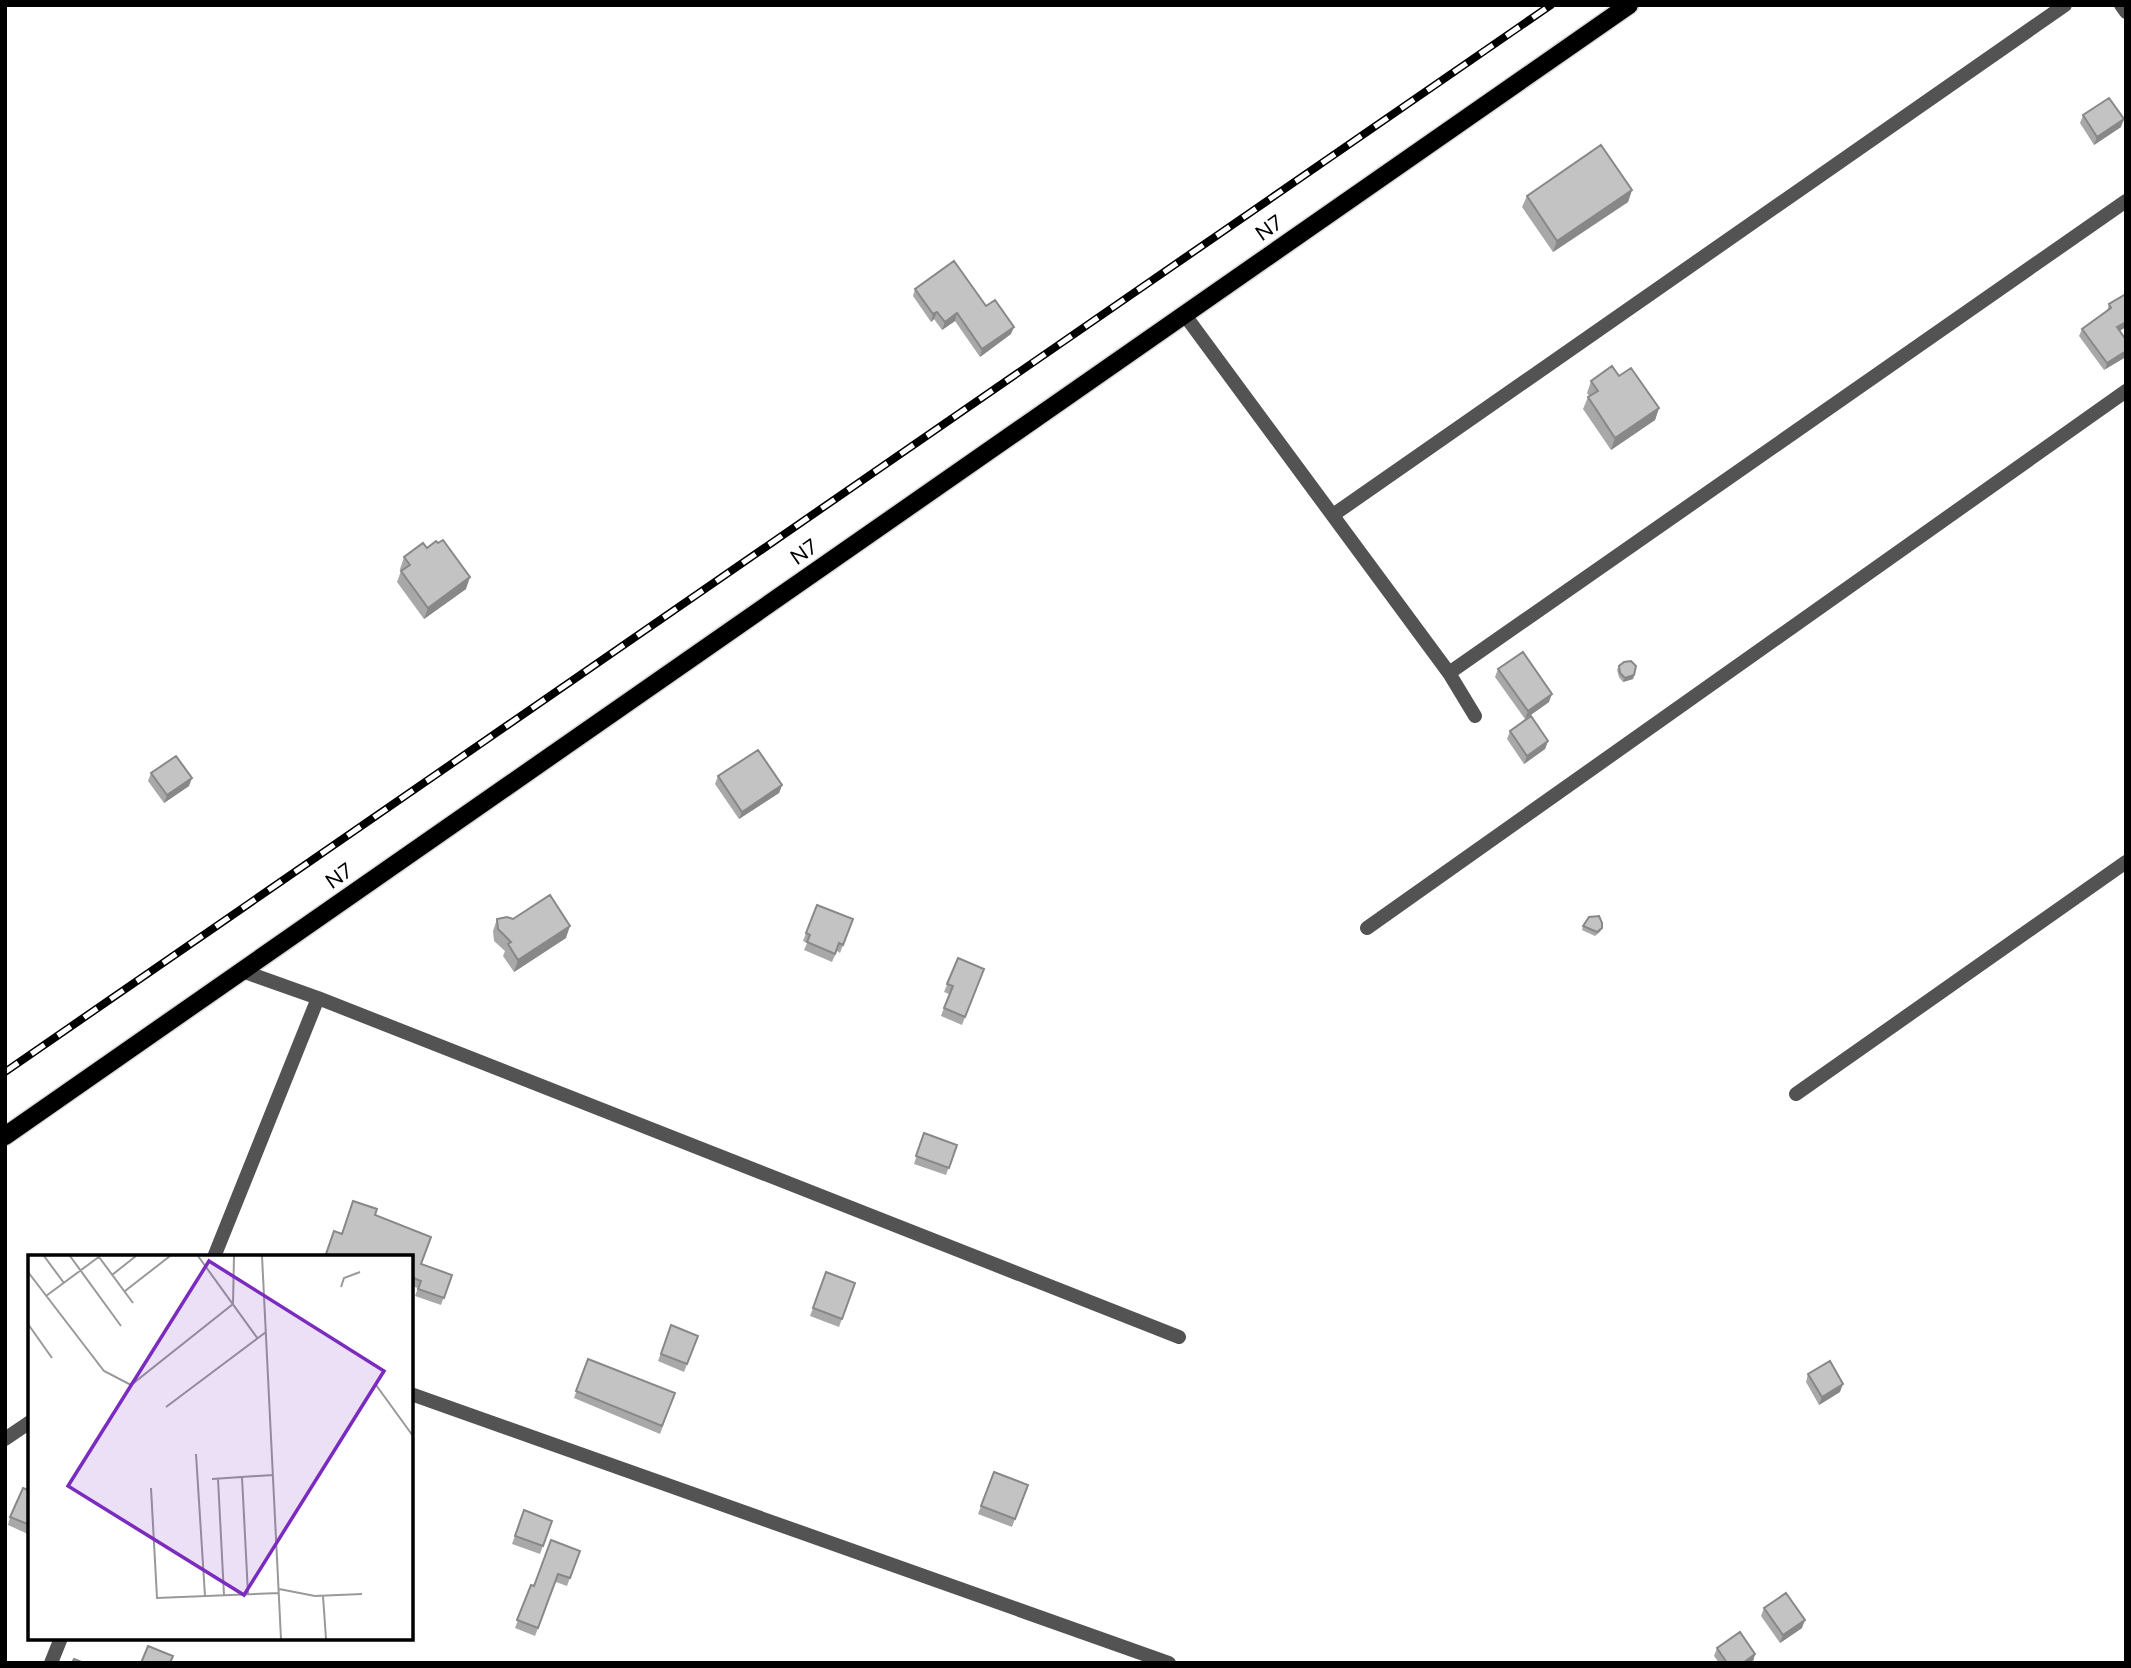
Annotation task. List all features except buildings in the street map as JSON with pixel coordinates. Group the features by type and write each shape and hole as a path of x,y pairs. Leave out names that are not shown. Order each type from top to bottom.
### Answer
{"main road":[{"name":"N7","path":"5,1136 1629,5"}],"street":[{"path":"1333,515 2065,5"},
{"path":"2121,5 2126,12"},
{"path":"1448,673 2126,201"},
{"path":"1184,314 1448,673 1475,716"},
{"path":"1367,928 2126,391"},
{"path":"1796,1094 2126,862"},
{"path":"242,971 318,998 1180,1337"},
{"path":"215,1255 318,998"},
{"path":"413,1395 1169,1663"},
{"path":"5,1438 28,1423"},
{"path":"51,1663 60,1640"}],"railway":[{"path":"5,1072 1551,5"}]}
